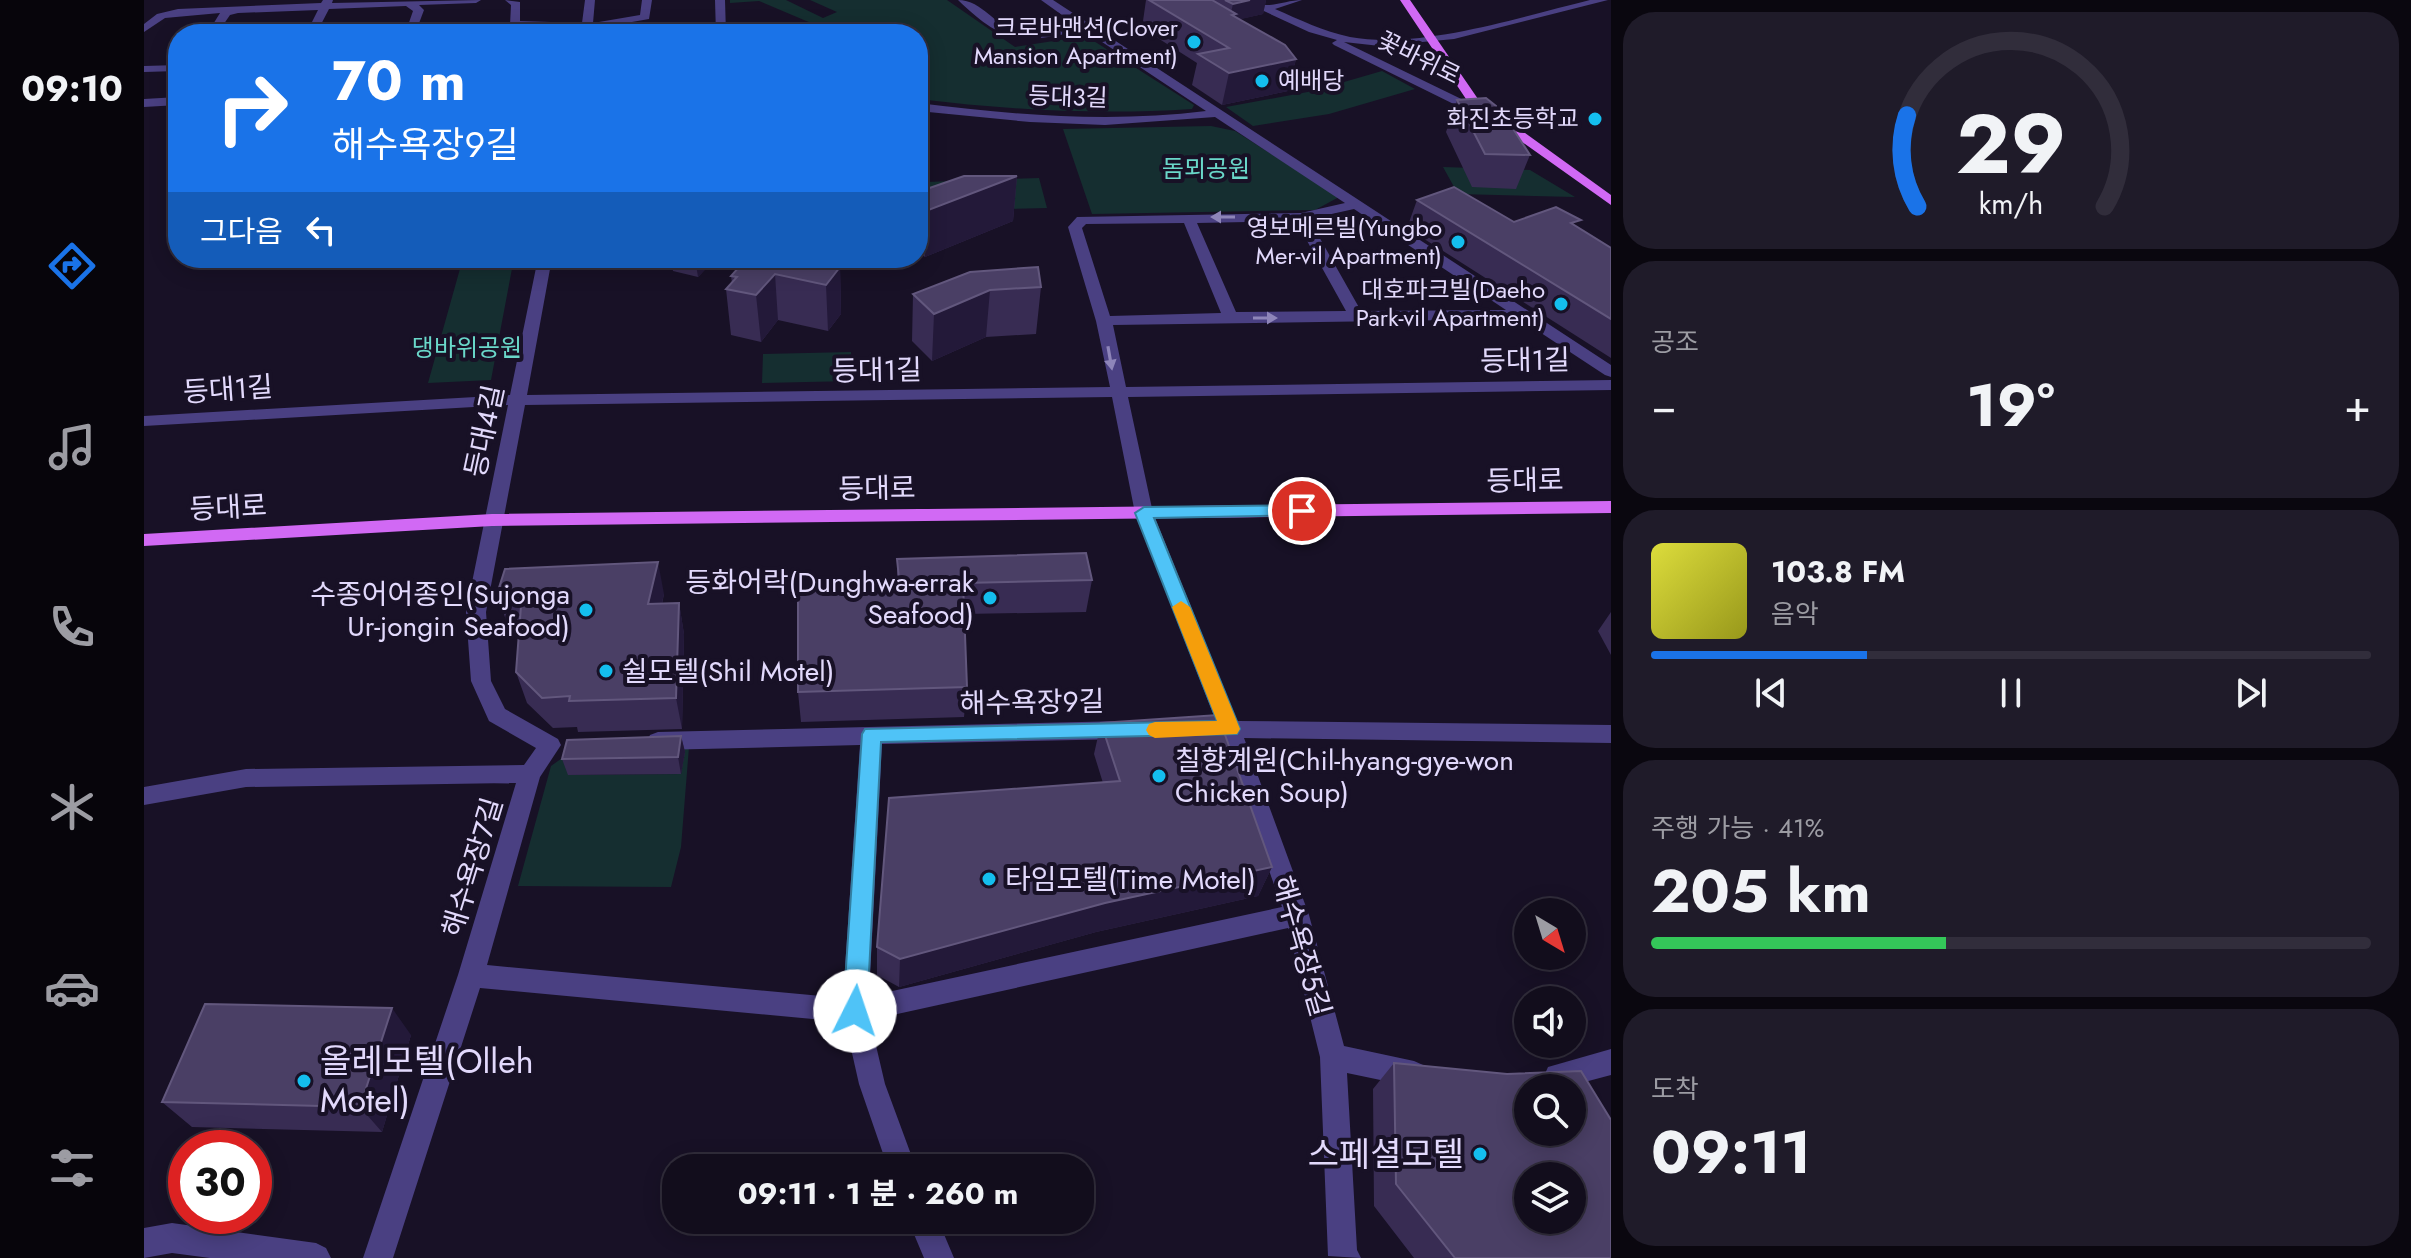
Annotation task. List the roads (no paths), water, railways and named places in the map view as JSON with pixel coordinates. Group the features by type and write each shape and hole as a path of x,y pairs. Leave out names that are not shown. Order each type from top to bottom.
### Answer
{"main road":[{"path":"1405,0 1474,102 1611,201"},
{"name":"등대로","path":"144,540 492,520 1611,507"}],"street":[{"path":"144,29 170,13 327,3 476,0"},
{"path":"510,0 516,4 514,23 523,24"},
{"path":"587,24 590,0"},
{"path":"621,24 645,17 647,0"},
{"path":"720,0 721,24"},
{"path":"963,0 1013,36 1033,37 1086,26"},
{"path":"1046,0 1611,372"},
{"name":"꽃바위로","path":"1245,0 1313,30 1506,126"},
{"path":"1265,9 1297,0"},
{"path":"1596,0 1611,15"},
{"name":"꽃바위로","path":"1313,30 1350,40 1380,43 1454,36 1603,0"},
{"path":"316,24 327,3"},
{"path":"409,3 419,10 414,24"},
{"path":"219,24 226,13 239,9"},
{"path":"144,69 168,68"},
{"path":"144,103 168,102"},
{"name":"등대3길","path":"928,108 1068,121 1124,121 1217,113"},
{"path":"1230,317 1188,217 1301,217 1356,204"},
{"name":"해수욕장5길","path":"1188,217 1079,220 1075,227 1104,321 1144,513 1230,729 1297,915 1316,980 1333,1057 1343,1256 1346,1258"},
{"path":"1301,217 1357,317"},
{"name":"등대4길","path":"492,520 543,268"},
{"path":"1104,321 1523,314"},
{"name":"등대1길","path":"144,421 517,400 1611,385"},
{"name":"해수욕장7길","path":"378,1258 471,975 530,774 557,744 497,715 481,681 476,612 492,520"},
{"path":"1199,729 1611,734"},
{"name":"해수욕장9길","path":"642,742 872,734 1152,730"},
{"path":"872,734 855,1011 872,1084 897,1154"},
{"path":"144,796 246,778 530,774"},
{"path":"471,975 855,1011 1297,915"},
{"path":"1333,1057 1438,1080"},
{"path":"1566,1074 1611,1062"},
{"path":"929,1234 939,1258"},
{"path":"144,1243 172,1238 316,1258"}],"place":[{"name":"크로바맨션(Clover Mansion Apartment)","path":"1194,42"},
{"name":"예배당","path":"1262,81"},
{"name":"화진초등학교","path":"1595,119"},
{"name":"영보메르빌(Yungbo Mer-vil Apartment)","path":"1458,242"},
{"name":"대호파크빌(Daeho Park-vil Apartment)","path":"1561,304"},
{"name":"등화어락(Dunghwa-errak Seafood)","path":"990,598"},
{"name":"수종어어종인(Sujonga Ur-jongin Seafood)","path":"586,610"},
{"name":"쉴모텔(Shil Motel)","path":"606,671"},
{"name":"칠향계원(Chil-hyang-gye-won Chicken Soup)","path":"1159,776"},
{"name":"타임모텔(Time Motel)","path":"989,879"},
{"name":"올레모텔(Olleh Motel)","path":"304,1081"},
{"name":"스페셜모텔","path":"1480,1154"}],"park label":[{"name":"돔뫼공원","path":"1206,169"},
{"name":"댕바위공원","path":"467,348"}]}
